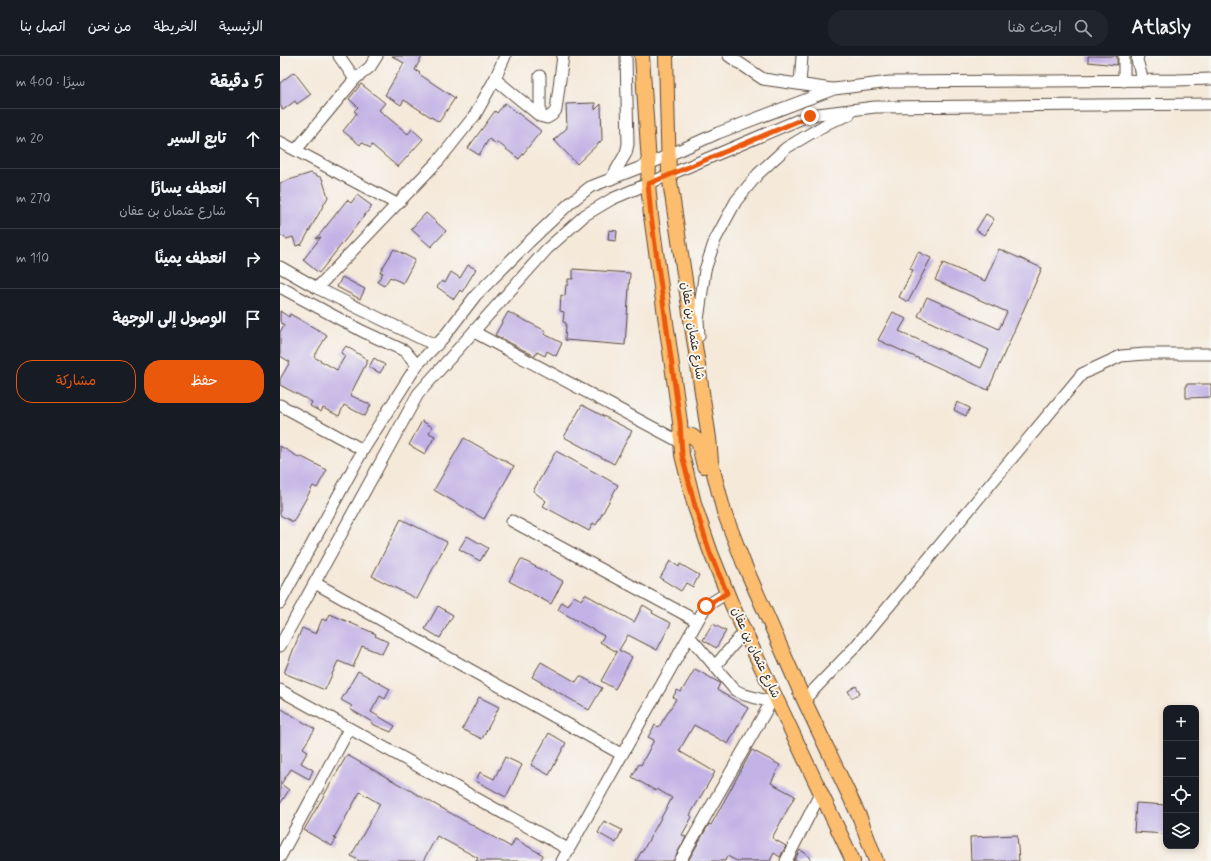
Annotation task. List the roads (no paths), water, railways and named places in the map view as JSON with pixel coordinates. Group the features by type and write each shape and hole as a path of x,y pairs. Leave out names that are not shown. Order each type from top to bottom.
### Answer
{"main road":[{"name":"شارع عثمان بن عفان","path":"642,56 649,164 648,184 682,455 695,506 710,553 773,698 821,792 853,861"},
{"name":"شارع عثمان بن عفان","path":"666,56 669,175 709,438 711,462 724,512 804,700 860,818 876,861"},
{"path":"681,438 692,436 698,441 714,511 737,544"}],"street":[{"path":"339,56 355,79"},
{"path":"296,150 355,79 370,67 378,56"},
{"path":"317,288 440,160 475,115 506,56"},
{"path":"495,79 540,116 547,118 556,110 563,56"},
{"path":"611,179 626,153 628,144 626,56"},
{"path":"729,56 763,79 834,89"},
{"path":"800,84 802,56"},
{"path":"1124,56 1124,81"},
{"path":"1138,56 1137,60 1143,81"},
{"path":"540,76 540,116"},
{"path":"280,603 363,450 417,365 437,344 476,295 570,203 590,187 649,164 718,133 834,89 890,82 1143,81 1209,77"},
{"path":"280,646 418,394 548,249 585,215 612,199 810,116 875,107 1211,104"},
{"path":"702,395 698,320 704,270 716,240 736,201 758,174 786,148 830,122 875,107"},
{"path":"280,142 397,204"},
{"path":"280,267 317,288 424,340 437,344"},
{"path":"280,287 362,331 405,351 417,365"},
{"path":"474,332 681,438"},
{"path":"804,700 855,647 1082,374 1121,356 1144,354 1211,354"},
{"path":"280,405 363,450"},
{"path":"512,521 697,621"},
{"path":"315,583 621,754"},
{"path":"562,861 621,754 706,606 727,593"},
{"path":"715,666 745,631"},
{"path":"680,861 773,698 740,694 689,636"},
{"path":"280,690 568,849"},
{"path":"280,857 349,729"},
{"path":"786,861 821,792"}]}
